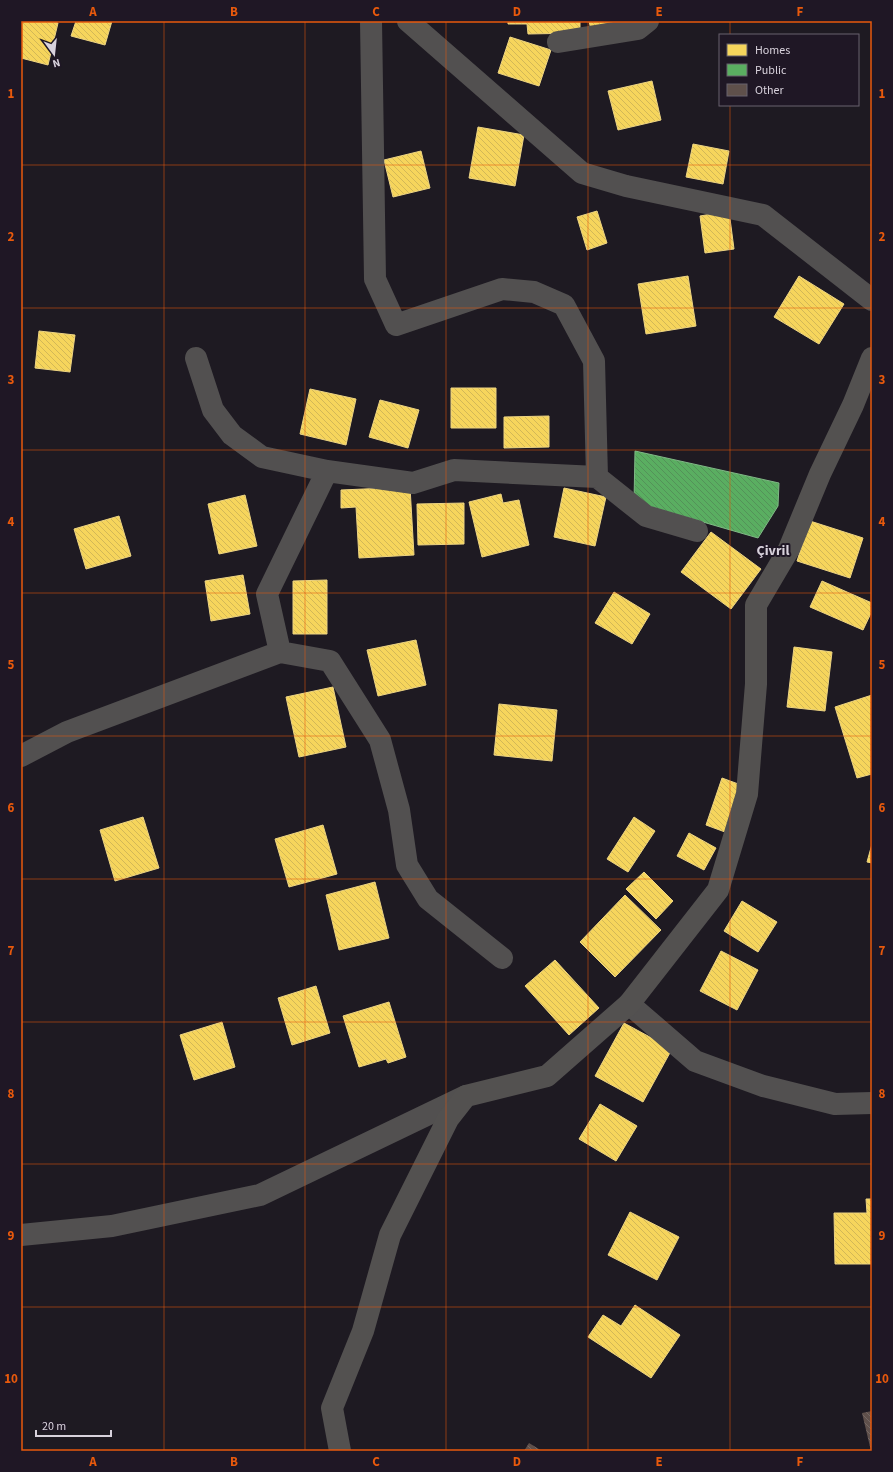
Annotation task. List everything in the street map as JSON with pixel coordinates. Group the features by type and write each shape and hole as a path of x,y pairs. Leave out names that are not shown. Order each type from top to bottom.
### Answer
{"street":[{"path":"371,21 375,279 396,325 502,288 534,292 564,305 594,361 597,477"},
{"path":"408,21 582,173 626,186 763,215 872,300"},
{"path":"558,42 638,29 648,21"},
{"path":"196,358 213,410 232,435 262,457 327,471 412,483 454,470 597,477 646,516 697,531"},
{"path":"21,1235 112,1226 260,1195 466,1096 547,1076 629,1004 718,890 747,794 756,684 756,605 789,548 820,474 853,405 872,358"},
{"path":"280,652 267,594 327,471"},
{"path":"21,756 67,732 280,652 330,661 380,740 399,810 407,866 428,899 502,958"},
{"path":"629,1004 695,1061 763,1086 784,1092 835,1104 872,1103"},
{"path":"340,1451 332,1408 363,1331 390,1235 448,1120 466,1096"}],"building: Homes":[{"path":"21,21 50,21 58,23 48,65 21,58"},
{"path":"76,21 112,21 105,45 71,36"},
{"path":"508,21 580,21 580,33 528,34 527,24 508,24"},
{"path":"589,21 627,21 591,30"},
{"path":"510,37 551,50 539,86 498,73"},
{"path":"652,81 661,120 618,130 608,91"},
{"path":"478,127 524,135 515,186 469,178"},
{"path":"693,144 729,151 723,184 686,177"},
{"path":"421,151 430,188 393,197 384,160"},
{"path":"597,211 607,243 587,250 577,217"},
{"path":"729,211 734,249 705,253 700,216"},
{"path":"688,276 696,326 646,334 638,284"},
{"path":"799,276 844,304 819,344 774,317"},
{"path":"39,331 75,335 70,372 35,368"},
{"path":"451,388 496,388 496,428 451,428"},
{"path":"310,389 356,399 346,445 300,434"},
{"path":"380,400 419,410 408,448 369,437"},
{"path":"549,416 549,447 504,448 504,417"},
{"path":"410,487 414,555 359,558 356,507 341,508 341,490"},
{"path":"564,488 606,497 595,546 554,537"},
{"path":"501,494 503,503 519,500 529,545 482,557 469,502"},
{"path":"245,495 257,546 219,554 208,504"},
{"path":"464,503 464,544 418,545 417,504"},
{"path":"119,516 131,556 86,569 74,529"},
{"path":"810,521 863,538 850,578 797,561"},
{"path":"711,532 761,569 731,609 681,572"},
{"path":"243,575 250,614 211,621 205,581"},
{"path":"327,580 327,634 293,634 293,581"},
{"path":"822,581 872,603 872,611 863,630 810,607"},
{"path":"614,592 650,614 632,644 595,623"},
{"path":"416,640 426,685 378,696 367,650"},
{"path":"794,647 832,652 825,711 787,707"},
{"path":"333,687 346,747 299,757 286,697"},
{"path":"872,695 872,774 857,778 835,707"},
{"path":"499,704 557,710 552,761 494,755"},
{"path":"722,778 741,785 725,832 706,825"},
{"path":"143,817 159,868 115,881 100,830"},
{"path":"634,817 655,831 628,872 607,859"},
{"path":"323,825 337,874 289,887 275,839"},
{"path":"689,833 716,848 704,870 677,856"},
{"path":"872,844 872,863 867,862"},
{"path":"644,872 673,901 656,919 626,889"},
{"path":"375,882 389,938 339,950 326,895"},
{"path":"625,895 661,930 615,977 580,942"},
{"path":"742,901 777,922 758,952 724,931"},
{"path":"721,951 758,970 737,1010 700,991"},
{"path":"555,960 599,1008 569,1035 525,986"},
{"path":"316,986 330,1033 292,1045 278,998"},
{"path":"389,1002 406,1057 388,1063 386,1059 359,1067 343,1016"},
{"path":"222,1022 235,1067 194,1080 180,1035"},
{"path":"624,1023 672,1049 643,1102 595,1076"},
{"path":"600,1104 637,1126 616,1161 579,1139"},
{"path":"866,1199 872,1199 872,1264 835,1264 834,1213 867,1213"},
{"path":"630,1212 679,1237 657,1280 608,1255"},
{"path":"635,1305 680,1335 651,1378 588,1337 603,1315 621,1326"}],"building: Public":[{"path":"635,451 779,483 778,506 758,538 634,502"}],"building: Other":[{"path":"872,1411 872,1451 871,1451 862,1413"},
{"path":"529,1443 542,1451 524,1451"}],"district":[{"name":"Çivril","path":"773,551"}]}
